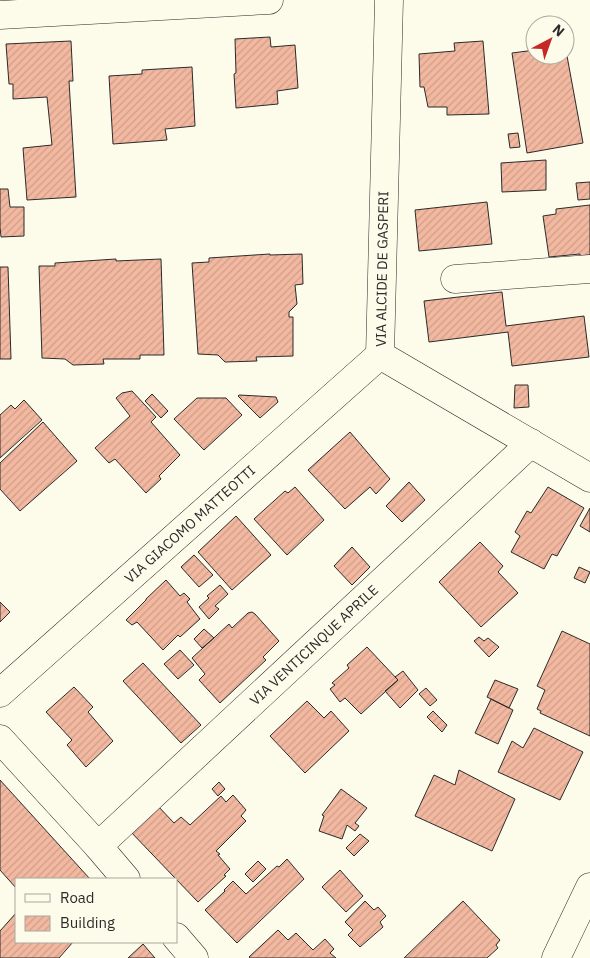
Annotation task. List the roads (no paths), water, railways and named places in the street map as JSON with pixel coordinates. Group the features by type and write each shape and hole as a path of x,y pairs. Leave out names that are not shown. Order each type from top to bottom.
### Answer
{"street":[{"path":"0,15 269,0"},
{"name":"VIA ALCIDE DE GASPERI","path":"389,0 380,355 590,478"},
{"path":"455,279 590,270"},
{"name":"VIA GIACOMO MATTEOTTI","path":"0,694 380,355"},
{"name":"VIA VENTICINQUE APRILE","path":"98,846 531,443"},
{"path":"0,739 125,878"},
{"path":"556,958 590,887"},
{"path":"178,939 194,958"}]}
